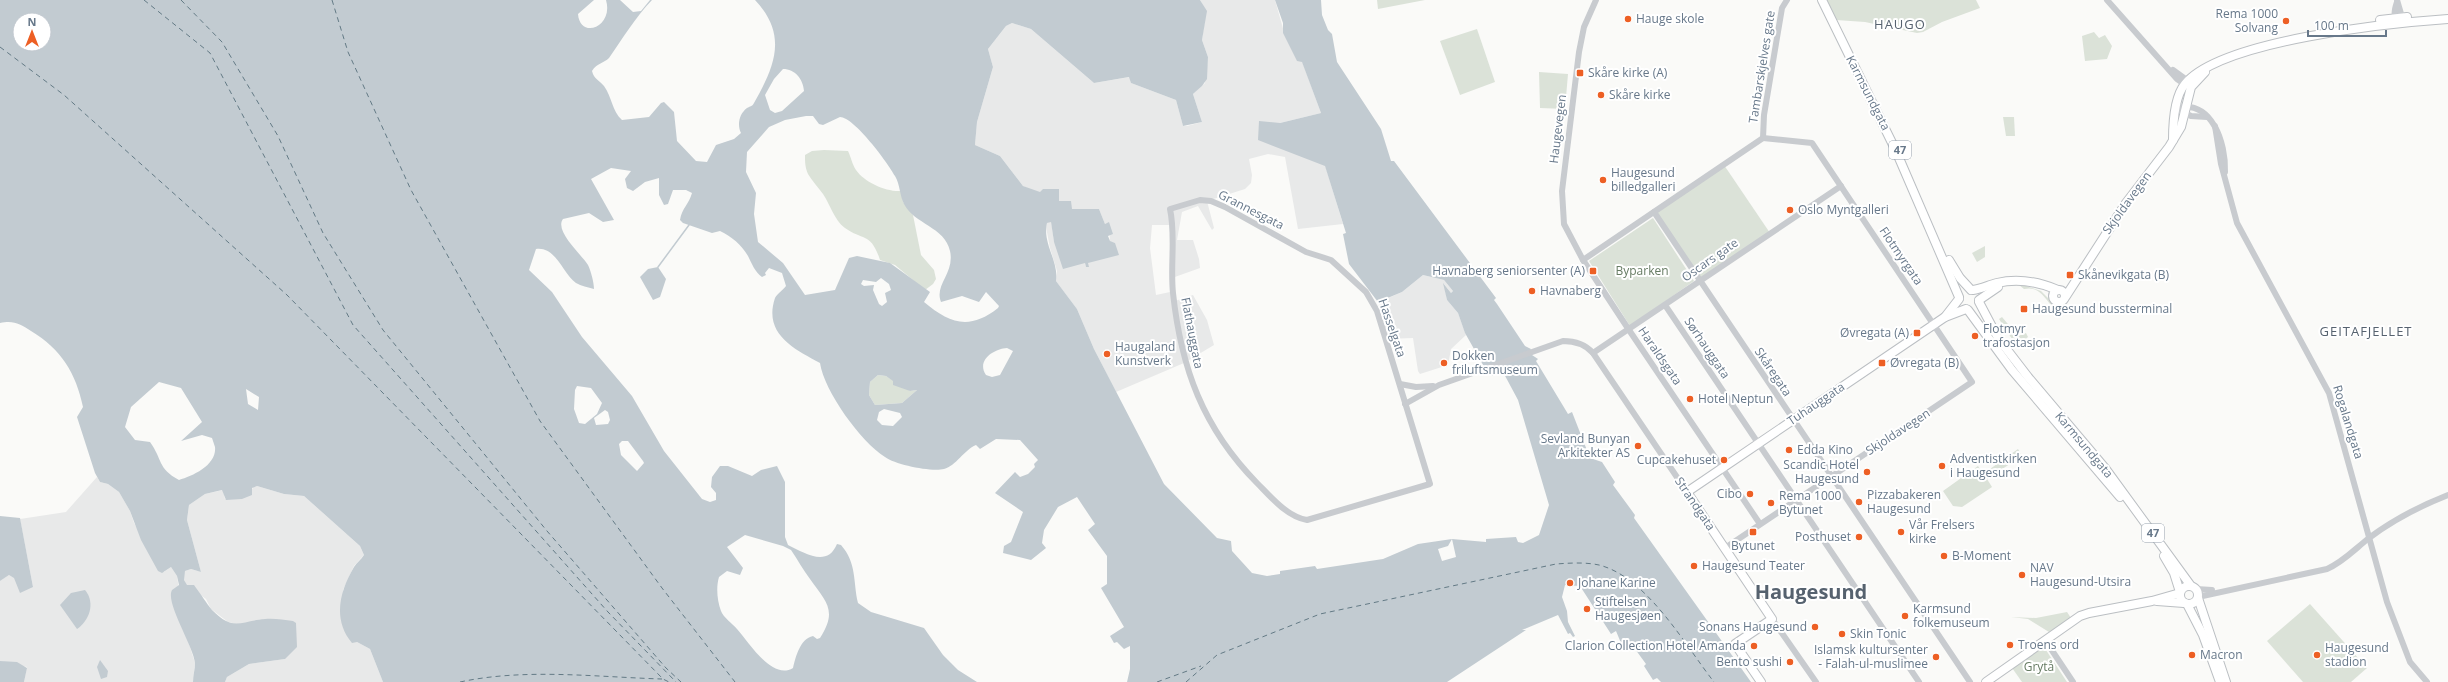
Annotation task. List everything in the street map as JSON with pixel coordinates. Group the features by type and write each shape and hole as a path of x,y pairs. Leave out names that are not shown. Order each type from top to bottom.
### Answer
{"main road":[{"name":"Karmsundgata","path":"1822,0 1896,151 1959,298"},
{"name":"Karmsundgata","path":"1827,0 1894,138 1950,261 1960,278 1972,290"},
{"path":"2173,140 2176,108 2188,85 2214,64 2240,52 2328,34 2364,22 2448,16"},
{"path":"2399,19 2448,19"},
{"name":"Skjoldavegen","path":"2053,297 2054,293 2062,292 2083,267 2135,189 2173,140 2181,127 2188,85"},
{"path":"1959,298 1962,292 2005,282 2031,282 2062,292 2061,302 2055,301 2053,297 2031,282"},
{"path":"1967,309 1975,308 1979,301 2005,282"},
{"name":"47","path":"1972,290 1979,301"},
{"name":"47","path":"1959,298 1962,306 1967,309"},
{"name":"Tuhauggata","path":"1687,492 1934,325 1944,317 1959,298"},
{"name":"Karmsundgata","path":"1979,301 1998,338 2028,377 2105,468 2196,593 2226,682"},
{"name":"Karmsundgata","path":"1967,309 2012,370 2117,493 2150,536 2169,564 2180,592"},
{"name":"Tuhauggata","path":"1944,317 1967,309"},
{"name":"Strandgata","path":"1687,492 1772,619"},
{"path":"1986,682 2073,620 2090,613 2152,601 2180,592 2184,587 2196,593 2194,603 2152,601"},
{"name":"47","path":"2180,592 2180,598 2186,603 2203,635 2220,682"},
{"path":"1761,682 1735,644 1772,619"}],"street":[{"name":"Haugevegen","path":"1583,260 1564,224 1562,191 1580,44 1585,22 1596,0"},
{"name":"Tambarskjelves gate","path":"1763,138 1764,115 1782,8 1787,0"},
{"path":"2107,0 2171,70 2188,85"},
{"path":"2397,1 2399,19"},
{"name":"Rogalandgata","path":"2176,108 2207,117 2215,126 2225,177 2237,223 2329,393 2356,484 2368,539 2381,584 2406,655 2415,670 2427,682"},
{"path":"1583,260 1763,138"},
{"name":"Flotmyrgata","path":"1763,138 1812,143 1972,382"},
{"name":"Oscars gate","path":"1593,353 1841,186"},
{"name":"Grannesgata","path":"1170,208 1200,200 1211,201 1296,247"},
{"name":"Flathauggata","path":"1170,208 1173,293 1185,362 1200,403 1209,422 1232,457 1267,493 1299,518 1312,519 1430,484"},
{"name":"Skåregata","path":"1654,212 1792,420 1970,682"},
{"name":"Hasselgata","path":"1296,247 1310,254 1331,260 1366,292 1377,311 1430,484"},
{"name":"Haraldsgata","path":"1583,260 1760,524"},
{"name":"Sørhauggata","path":"1665,305 1919,682"},
{"name":"Strandgata","path":"1438,385 1563,341 1583,344 1593,353 1687,492"},
{"name":"Skjoldavegen","path":"1725,548 1972,382"},
{"path":"1400,384 1416,387 1438,385"},
{"path":"1405,404 1438,385"},
{"path":"2196,593 2234,588 2327,569 2340,562 2368,539 2408,514 2448,495"},
{"name":"Strandgata","path":"1772,619 1816,682"},
{"path":"2045,640 2073,682"}],"shaded area":[{"path":"0,0 594,0 578,14 580,22 584,27 590,28 596,27 605,17 607,9 606,0 620,0 633,12 641,11 650,0 652,0 609,58 596,66 592,71 593,74 595,78 604,86 616,112 622,120 649,117 661,103 664,102 674,112 677,141 696,161 707,162 716,145 734,139 741,133 739,127 742,113 744,110 752,106 768,76 772,63 775,51 775,38 772,26 765,13 755,0 1200,0 1207,11 1202,40 1208,57 1207,79 1193,94 1202,122 1183,126 1176,100 1131,83 1129,77 1094,83 1031,29 1012,23 1006,26 988,49 993,67 977,122 975,145 1000,156 1023,186 1040,192 1043,189 1059,189 1059,201 1071,201 1072,209 1099,209 1105,224 1109,222 1113,234 1108,236 1110,241 1115,243 1119,255 1088,263 1089,267 1086,267 1085,263 1063,269 1054,242 1051,222 1047,223 1046,230 1048,245 1055,266 1056,281 1077,309 1094,349 1164,484 1217,538 1231,541 1232,551 1252,573 1267,576 1280,574 1280,571 1315,566 1317,569 1383,559 1418,544 1452,539 1486,542 1486,539 1516,537 1518,542 1523,543 1539,535 1549,505 1518,400 1503,372 1493,376 1487,372 1465,333 1458,313 1447,300 1443,283 1451,293 1453,291 1444,280 1423,275 1402,292 1378,302 1349,264 1343,234 1346,233 1325,166 1258,140 1259,121 1280,123 1321,113 1302,62 1297,61 1283,33 1283,23 1275,0 1321,0 1322,15 1328,30 1332,34 1337,62 1381,129 1391,161 1394,161 1496,298 1494,300 1525,346 1531,349 1529,353 1538,359 1536,361 1568,414 1572,412 1590,458 1602,462 1615,482 1613,485 1635,515 1634,518 1751,682 1661,682 1657,678 1653,680 1644,666 1646,664 1627,638 1621,643 1616,631 1611,634 1580,586 1565,585 1562,597 1567,611 1568,622 1575,636 1573,637 1570,633 1568,634 1558,615 1522,630 1526,630 1447,682 1127,682 1130,669 1130,646 1124,649 1117,642 1114,643 1110,636 1124,627 1101,588 1107,584 1107,556 1088,530 1095,524 1077,497 1058,507 1044,530 1042,543 1046,548 1031,560 1003,553 1004,546 1011,542 1023,512 995,493 1015,472 1020,477 1028,474 1035,467 1034,464 1038,460 1020,440 996,439 980,449 976,445 968,450 952,465 938,470 897,463 885,457 865,440 845,415 828,387 820,363 791,346 777,331 773,321 772,311 775,298 786,286 782,273 769,268 765,273 766,275 762,277 736,241 720,231 712,233 683,223 680,220 681,216 692,193 686,190 673,190 668,204 664,205 659,195 659,178 645,182 633,191 627,188 625,179 631,171 611,168 591,179 614,220 603,222 589,213 563,219 561,224 565,236 588,265 594,289 576,283 571,279 554,256 543,249 536,249 529,270 552,292 582,337 632,396 664,451 702,499 710,502 716,500 716,493 711,487 712,477 720,466 728,466 752,476 761,470 777,466 785,482 785,537 788,545 808,555 822,557 833,551 837,544 841,545 850,559 854,573 858,603 871,612 924,628 943,655 958,670 977,682 383,682 370,649 357,642 352,643 346,634 340,615 342,595 349,576 364,555 360,546 304,496 284,494 257,486 252,488 252,495 242,499 226,500 222,490 205,494 189,505 187,520 201,572 191,569 185,571 184,580 187,585 194,585 212,610 226,621 237,624 268,619 293,621 296,623 297,647 285,659 249,664 227,677 225,682 193,682 195,663 193,655 172,604 172,590 179,585 177,576 171,567 162,573 158,571 141,540 130,511 119,492 108,484 100,482 95,473 77,417 83,407 80,395 66,363 42,338 17,323 0,323","holes":["783,69 787,69 795,73 802,82 804,91 782,111 775,113 770,110 765,95 774,79","806,116 813,116 819,124 823,125 840,117 854,124 878,152 897,179 904,204 909,211 942,236 947,243 951,259 948,272 940,290 941,302 962,296 979,302 986,292 999,306 998,308 978,320 960,322 951,319 942,315 924,302 930,292 890,263 857,256 849,258 835,290 805,295 783,263 758,242 754,214 756,193 746,172 747,152 769,127 785,120","881,278 889,284 891,290 885,293 887,302 882,306 879,304 873,290 874,285 864,286 861,284 863,280 876,282","1007,348 1013,351 1000,375 992,377 986,375 983,370 983,365 988,356","878,375 886,376 893,381 893,385 910,391 917,390 902,403 875,405 869,395 870,382","159,382 181,388 202,422 181,441 202,435 212,438 215,453 203,469 191,476 179,480 167,472 150,442 135,440 125,427 131,407","577,386 591,388 602,403 597,414 585,424 579,423 574,409 575,390","246,389 259,397 258,410 248,404","884,409 900,413 902,417 893,426 882,425 877,420 879,412","605,410 608,412 610,420 608,424 596,425 594,418","622,441 628,441 644,463 637,471 621,455 619,444","745,535 783,546 791,550 825,600 829,613 825,628 820,638 817,639 813,636 802,644 797,653 793,668 785,671 769,665 722,613 717,594 719,577 727,571 740,575 743,568 727,547"]},
{"path":"1200,0 1275,0 1284,32 1302,61 1321,113 1280,123 1258,139 1325,165 1343,224 1298,229 1285,157 1268,154 1249,159 1252,175 1251,183 1245,189 1207,201 1214,228 1212,230 1198,206 1182,212 1177,240 1193,240 1199,259 1200,268 1172,278 1170,225 1152,225 1150,248 1156,295 1170,292 1175,301 1193,295 1207,320 1214,345 1184,363 1116,392 1094,349 1077,309 1056,281 1057,271 1050,248 1046,227 1047,223 1051,221 1054,242 1085,263 1086,267 1088,263 1115,243 1110,242 1109,223 1105,224 1099,209 1072,209 1023,186 1000,156 975,145 977,122 993,67 988,49 1006,26 1012,23 1031,29 1094,83 1130,77 1131,83 1176,100 1183,126 1187,126 1202,122 1193,94 1205,83 1208,57 1202,40 1206,11"},
{"path":"658,267 666,279 660,297 653,300 640,277 648,269"},
{"path":"1423,275 1444,280 1453,291 1451,293 1444,284 1447,300 1458,313 1466,335 1451,349 1448,365 1420,374 1418,371 1413,338 1387,339 1379,302 1402,292"},
{"path":"97,477 100,482 108,484 119,492 130,511 134,523 164,572 171,567 177,576 185,631 195,663 193,682 24,682 27,667 0,661 0,581 9,575 33,587 20,519 66,512"},
{"path":"257,486 284,494 304,496 360,546 364,555 354,566 343,590 357,642 370,649 383,682 225,682 227,677 249,664 285,659 266,619 240,625 228,622 211,609 206,599 185,584 183,576 185,571 191,569 201,572 187,520 189,505 205,494 223,490 225,499 251,492 253,487"},
{"path":"0,516 20,518 33,587 20,593 14,578 9,575 0,581"},
{"path":"85,590 90,600 90,611 88,617 77,629 60,605 71,593"},
{"path":"100,660 108,671 107,677 101,679 97,667"},
{"path":"0,661 17,662 27,668 24,682 0,682"}],"green space":[{"path":"1377,0 1425,0 1378,9"},
{"path":"1827,0 1976,0 1980,8 1942,22 1923,32 1917,33 1865,22 1836,20"},
{"path":"1477,29 1495,82 1460,95 1440,41"},
{"path":"2094,32 2099,38 2105,35 2112,46 2107,59 2085,61 2082,36"},
{"path":"1539,72 1568,74 1565,109 1540,108"},
{"path":"2003,117 2014,117 2015,136 2006,136"},
{"path":"812,151 848,151 855,168 864,178 882,188 901,191 903,202 913,215 921,255 934,270 936,279 933,284 925,290 895,265 880,260 877,251 870,241 851,232 841,225 826,198 811,179 806,167 805,155"},
{"path":"1724,165 1770,233 1699,281 1654,212"},
{"name":"Byparken","path":"1653,218 1694,281 1630,326 1589,261"},
{"path":"1985,246 1985,257 1977,262 1972,253"},
{"path":"2020,284 2041,291 2054,304 2051,305 2036,290 2029,288 2024,289 2019,285 2007,286"},
{"path":"2002,317 2018,336 2026,333 2028,337 2020,343 2014,342 1999,319"},
{"path":"878,375 886,376 910,391 917,390 902,403 875,405 869,395 870,382"},
{"path":"2018,449 2022,456 1987,479 1992,487 1962,507 1953,506 1943,491 1978,466 1983,474"},
{"name":"Haugesund stadion","path":"2310,604 2367,668 2351,682 2303,682 2267,641"},
{"path":"2067,612 2071,618 2049,632 2028,619 2011,617 2036,618"},
{"name":"Grytå","path":"2044,647 2067,682 2022,682 2010,665"}],"pier":[{"path":"1452,539 1456,557 1442,561 1438,549 1448,546"}],"waterway":[{"path":"658,267 689,225"}],"ferry route":[{"path":"144,0 210,53 353,325 608,612 676,682"},
{"path":"181,0 222,42 278,136 323,233 383,330 547,531 666,668 681,682"},
{"path":"332,0 348,52 411,190 540,421 662,588 735,682"},
{"path":"0,47 64,95 287,295 663,679 669,682"},
{"path":"1186,682 1217,655 1320,614 1556,564 1578,563 1599,565 1617,572 1633,583 1664,614 1714,682"},
{"path":"1157,682 1201,666"},
{"path":"460,682 510,675 535,674 662,679"}],"place":[{"name":"Hauge skole","path":"1628,19"},
{"name":"Rema 1000 Solvang","path":"2286,21"},
{"name":"Skåre kirke (A)","path":"1580,73"},
{"name":"Skåre kirke","path":"1601,95"},
{"name":"Haugesund billedgalleri","path":"1603,180"},
{"name":"Oslo Myntgalleri","path":"1790,210"},
{"name":"Havnaberg seniorsenter (A)","path":"1593,271"},
{"name":"Skånevikgata (B)","path":"2070,275"},
{"name":"Havnaberg","path":"1532,291"},
{"name":"Haugesund bussterminal","path":"2024,309"},
{"name":"Øvregata (A)","path":"1917,333"},
{"name":"Flotmyr trafostasjon","path":"1975,336"},
{"name":"Haugaland Kunstverk","path":"1107,354"},
{"name":"Dokken friluftsmuseum","path":"1444,363"},
{"name":"Øvregata (B)","path":"1882,363"},
{"name":"Hotel Neptun","path":"1690,399"},
{"name":"Sevland Bunyan Arkitekter AS","path":"1638,446"},
{"name":"Edda Kino","path":"1789,450"},
{"name":"Cupcakehuset","path":"1724,460"},
{"name":"Adventistkirken i Haugesund","path":"1942,466"},
{"name":"Scandic Hotel Haugesund","path":"1867,472"},
{"name":"Cibo","path":"1750,494"},
{"name":"Pizzabakeren Haugesund","path":"1859,502"},
{"name":"Rema 1000 Bytunet","path":"1771,503"},
{"name":"Bytunet","path":"1753,532"},
{"name":"Vår Frelsers kirke","path":"1901,532"},
{"name":"Posthuset","path":"1859,537"},
{"name":"B-Moment","path":"1944,556"},
{"name":"Haugesund Teater","path":"1694,566"},
{"name":"NAV Haugesund-Utsira","path":"2022,575"},
{"name":"Johane Karine","path":"1570,583"},
{"name":"Stiftelsen Haugesjøen","path":"1587,609"},
{"name":"Karmsund folkemuseum","path":"1905,616"},
{"name":"Sonans Haugesund","path":"1815,627"},
{"name":"Skin Tonic","path":"1842,634"},
{"name":"Troens ord","path":"2010,645"},
{"name":"Clarion Collection Hotel Amanda","path":"1754,646"},
{"name":"Macron","path":"2192,655"},
{"name":"Haugesund stadion","path":"2317,655"},
{"name":"Islamsk kultursenter - Falah-ul-muslimee","path":"1936,657"},
{"name":"Bento sushi","path":"1790,662"}],"district":[{"name":"HAUGO","path":"1900,24"},
{"name":"GEITAFJELLET","path":"2366,331"},
{"name":"Haugesund","path":"1811,592"}]}
